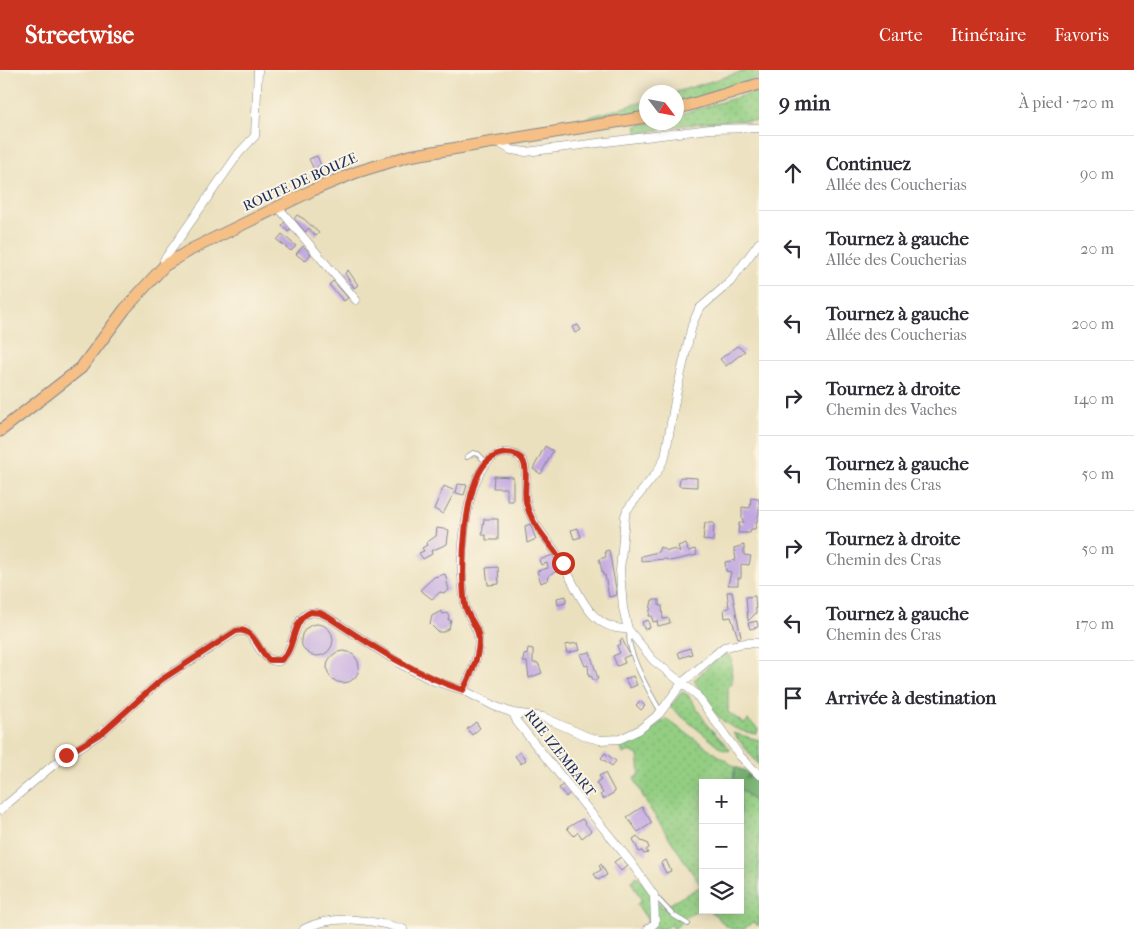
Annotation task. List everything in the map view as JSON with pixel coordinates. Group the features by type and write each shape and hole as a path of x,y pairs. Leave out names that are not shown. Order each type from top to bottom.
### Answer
{"main road":[{"path":"684,107 759,84"},
{"name":"ROUTE DE BOUZE","path":"0,431 81,368 137,294 164,266 199,246 278,207 357,172 409,156 496,141 574,131 639,118"}],"street":[{"path":"164,266 164,260 240,153 255,136 258,70"},
{"path":"496,141 510,150 526,152 710,129 759,128"},
{"path":"278,207 356,300"},
{"path":"759,243 730,282 703,304 695,319 676,395 665,457 661,466 638,493 625,516 620,570 623,608 630,630 653,660 696,694 740,756 759,775"},
{"path":"463,690 475,661 479,640 477,630 465,606 462,557 472,491 481,469 486,462 498,454 508,453 516,455 522,460 525,469 525,495 530,514 563,563 577,592 597,618 612,626 630,630"},
{"path":"0,810 37,777 66,755 103,732 161,680 240,630 246,631 269,660 279,661 287,654 301,618 311,612 320,613 328,617 383,653 422,675 463,690 513,713 543,717 588,737 609,740 633,734 661,712 683,682 724,647 746,642 759,643"},
{"name":"RUE IZEMBART","path":"513,713 517,722 654,895"},
{"path":"648,929 655,922 654,895"},
{"path":"304,929 339,919 370,922 403,929"}],"lane":[{"path":"467,457 473,453 478,454 486,462"},
{"path":"630,630 629,642 638,667 661,712"},
{"path":"654,895 673,915 688,924"}],"green space":[{"path":"748,70 759,70 759,78 684,102 684,90"},
{"path":"759,91 759,121 728,121 684,125 684,113"},
{"path":"639,103 639,113 540,131 539,124 576,121"},
{"path":"639,125 639,130 658,130 638,134 636,126"},
{"path":"724,652 731,657 732,684 728,687 728,712 744,724 748,720 758,729 757,734 734,728 718,716 694,680"},
{"path":"682,692 688,695 708,726 730,749 729,751 722,749 670,707"},
{"path":"666,719 735,767 734,779 699,779 699,883 647,804 634,778 640,774 638,755 630,751 623,754 621,748 623,743 646,733"},
{"path":"733,733 759,740 759,765"},
{"path":"735,767 746,771 759,784 759,806 744,792 744,779 734,779"},
{"path":"744,792 759,806 759,926 753,922 744,929 732,929 727,927 714,914 744,914"},
{"path":"637,876 663,908 699,887 699,910 692,913 674,929 671,925 664,929 643,928 649,922 637,904 642,901 631,881"}],"building":[{"path":"317,156 321,165 318,166 322,175 318,178 309,159"},
{"path":"297,215 319,233 316,236 309,228 305,232 294,219"},
{"path":"286,221 292,228 288,232 282,225"},
{"path":"282,234 296,246 291,251 277,240"},
{"path":"303,246 311,254 305,261 296,254"},
{"path":"348,270 358,285 354,288 345,273"},
{"path":"333,281 348,298 344,301 329,285"},
{"path":"578,325 581,330 575,333 572,327"},
{"path":"737,346 745,351 726,366 720,359"},
{"path":"545,446 553,451 541,474 533,469"},
{"path":"494,476 513,477 513,501 507,501 507,488 493,488"},
{"path":"680,477 697,478 697,487 679,486"},
{"path":"458,484 467,485 464,495 456,493"},
{"path":"444,486 455,491 443,514 434,509"},
{"path":"751,498 759,499 759,513 755,529 751,529 750,533 738,533 739,523 744,523 742,507 750,508"},
{"path":"484,519 498,519 498,540 486,540 486,535 482,535"},
{"path":"705,523 714,523 713,541 703,540"},
{"path":"530,524 536,539 527,543 525,526"},
{"path":"437,528 449,530 447,544 431,551 432,554 423,559 419,553 424,551 422,548 427,545 426,543 436,536"},
{"path":"578,528 581,537 574,539 571,530"},
{"path":"686,543 688,551 695,549 697,555 670,561 665,559 641,561 641,556 658,552 660,547 668,551 675,549 680,553 678,546"},
{"path":"744,545 744,555 751,556 749,565 741,564 741,578 738,578 738,585 728,585 731,572 726,571 725,562 736,560 734,548"},
{"path":"609,550 617,595 609,597 605,575 603,575 599,559 606,557 605,551"},
{"path":"553,555 560,570 549,575 548,580 541,583 537,571 548,568 547,563 541,565 539,560"},
{"path":"498,567 499,584 488,585 486,568"},
{"path":"445,574 449,590 445,593 440,592 432,599 420,590 434,577"},
{"path":"727,592 732,592 741,637 738,638 731,617 725,618 724,609 729,608"},
{"path":"566,596 566,603 558,605 557,598"},
{"path":"755,596 756,613 748,621 746,597"},
{"path":"652,600 659,600 659,606 662,606 663,619 669,618 670,623 658,626 657,621 653,622 652,616 649,616"},
{"path":"441,611 443,614 447,613 449,616 448,620 451,620 449,628 444,632 438,632 430,624 432,616"},
{"path":"648,620 650,628 644,629 642,622"},
{"path":"757,621 758,627 750,629 748,623"},
{"path":"317,624 323,625 328,629 332,634 332,646 328,651 323,655 317,656 311,655 306,651 302,646 301,640 302,634 306,629 311,625"},
{"path":"622,639 630,655 623,658 625,663 617,666 613,656 620,653 617,646 621,644 620,640"},
{"path":"578,643 580,650 567,653 565,645"},
{"path":"528,648 533,649 533,663 538,663 542,673 529,678 527,662 523,662 524,654 527,655"},
{"path":"690,648 692,654 680,658 678,652"},
{"path":"343,651 349,652 354,656 358,661 358,673 354,678 349,682 343,683 337,682 332,678 328,673 327,667 328,661 332,656 337,652"},
{"path":"590,652 598,679 594,681 591,676 589,677 588,665 585,666 580,654"},
{"path":"633,676 637,685 630,688 625,679"},
{"path":"640,701 645,706 641,710 636,705"},
{"path":"476,722 480,728 472,735 467,729"},
{"path":"520,752 526,760 521,764 515,756"},
{"path":"605,753 616,761 612,766 601,758"},
{"path":"605,773 615,792 603,799 600,795 603,793 596,783 601,779 599,776"},
{"path":"563,785 570,793 566,797 559,788"},
{"path":"642,807 652,823 638,832 627,817"},
{"path":"582,819 591,831 582,838 578,832 574,836 567,828"},
{"path":"637,836 641,841 647,843 649,848 646,850 648,853 639,852 633,839"},
{"path":"621,857 628,865 621,871 614,862"},
{"path":"666,860 671,871 666,873 661,863"},
{"path":"601,864 607,875 598,880 594,874 601,870 599,865"}],"route":[{"path":"66,755 103,732 161,680 207,652 236,631 243,630 249,632 269,660 275,662 281,660 287,654 301,618 311,612 320,613 328,617 402,665 434,681 463,690 475,661 479,640 477,630 465,606 462,557 470,501 481,469 486,462 498,454 512,453 520,457 525,464 524,488 530,514 563,563"}]}
